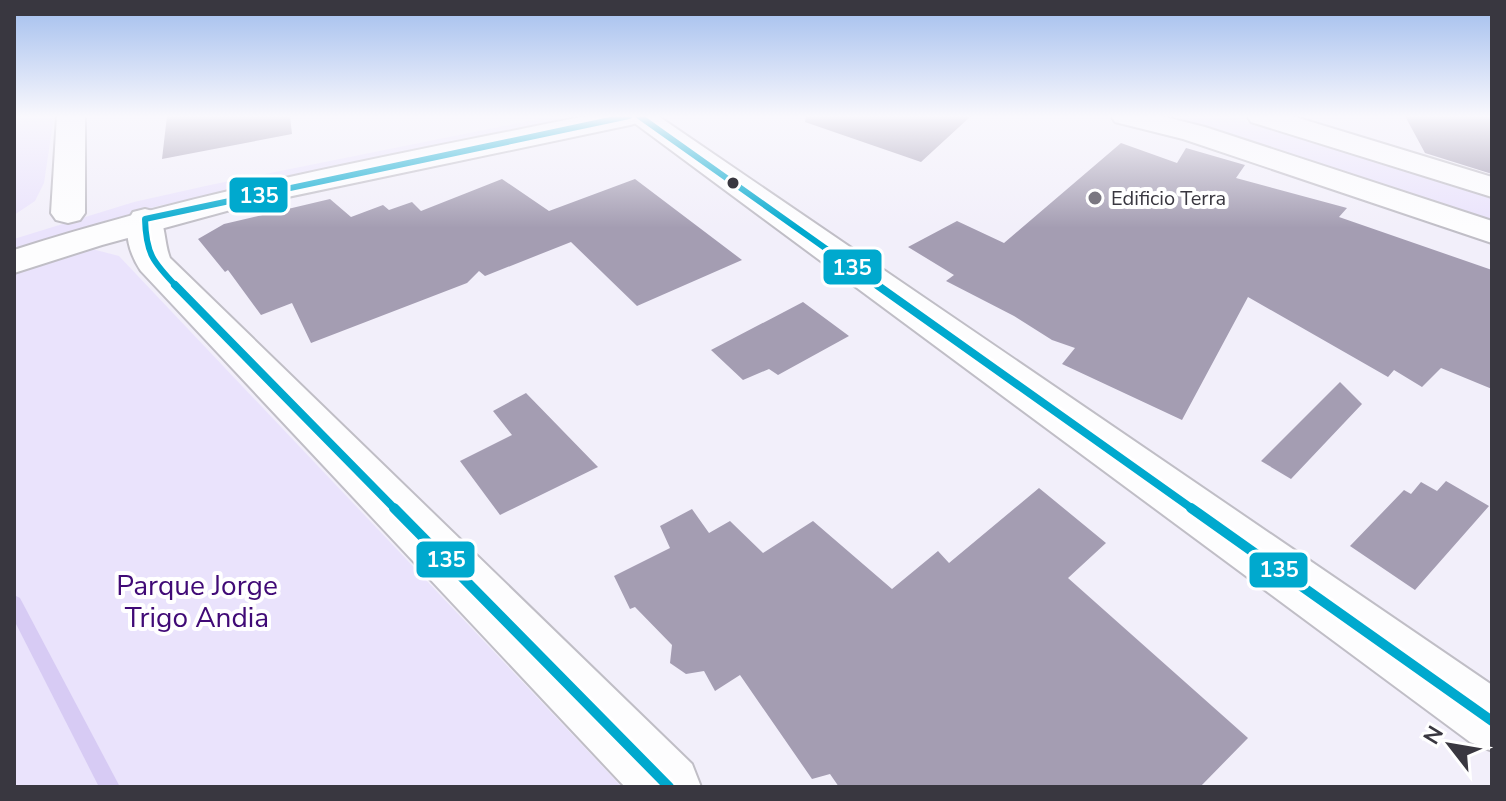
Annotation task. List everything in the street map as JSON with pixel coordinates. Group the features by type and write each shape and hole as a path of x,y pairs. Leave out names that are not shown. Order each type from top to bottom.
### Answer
{"main road":[{"path":"68,213 70,153"},
{"path":"14,262 128,205 207,175 316,153"},
{"path":"14,232 68,213 419,153"},
{"path":"692,153 1492,721"},
{"path":"1255,153 1492,232"},
{"path":"1383,153 1492,187"},
{"path":"128,205 154,263 669,787"}],"green space":[{"path":"14,153 48,153 44,183 35,201 14,215"},
{"path":"368,153 409,153 158,206 14,251 14,239 134,202"},
{"path":"1276,153 1347,153 1492,199 1492,222"},
{"name":"Parque Jorge Trigo Andia","path":"92,249 119,256 622,787 14,787 14,274 77,251"}],"building":[{"path":"163,153 191,153 162,159"},
{"path":"896,153 930,153 921,162"},
{"path":"1109,153 1150,153 1177,163 1183,153 1205,153 1245,165 1236,178 1347,208 1339,217 1492,270 1492,389 1441,368 1422,387 1394,370 1388,377 1248,297 1182,420 1062,364 1075,348 1052,340 1014,316 946,281 954,275 908,247 957,221 1004,243"},
{"path":"1426,153 1492,153 1492,174"},
{"path":"502,179 549,211 635,179 742,260 637,306 571,242 485,276 479,271 467,283 311,343 292,303 261,315 228,270 225,272 198,239 224,224 330,199 351,217 383,205 389,210 412,202 421,211"},
{"path":"803,302 849,336 778,375 769,369 743,380 711,350"},
{"path":"1340,382 1362,404 1291,479 1261,461"},
{"path":"526,393 598,467 500,515 460,461 512,435 493,411"},
{"path":"1446,481 1489,506 1415,590 1350,546 1404,490 1411,494 1421,482 1437,491"},
{"path":"1039,488 1106,543 1068,578 1248,738 1200,787 839,787 830,774 812,779 740,675 715,691 704,671 686,674 670,663 672,645 635,607 630,609 614,576 670,548 660,526 692,509 709,533 730,521 763,553 813,521 892,589 938,551 949,563"}],"waterway":[{"path":"14,603 110,787"}],"transit line":[{"name":"135","path":"453,153 145,219 146,244 154,263 669,787"},
{"name":"135","path":"692,153 1492,721"}],"place":[{"name":"Edificio Terra","path":"1095,198"}]}
